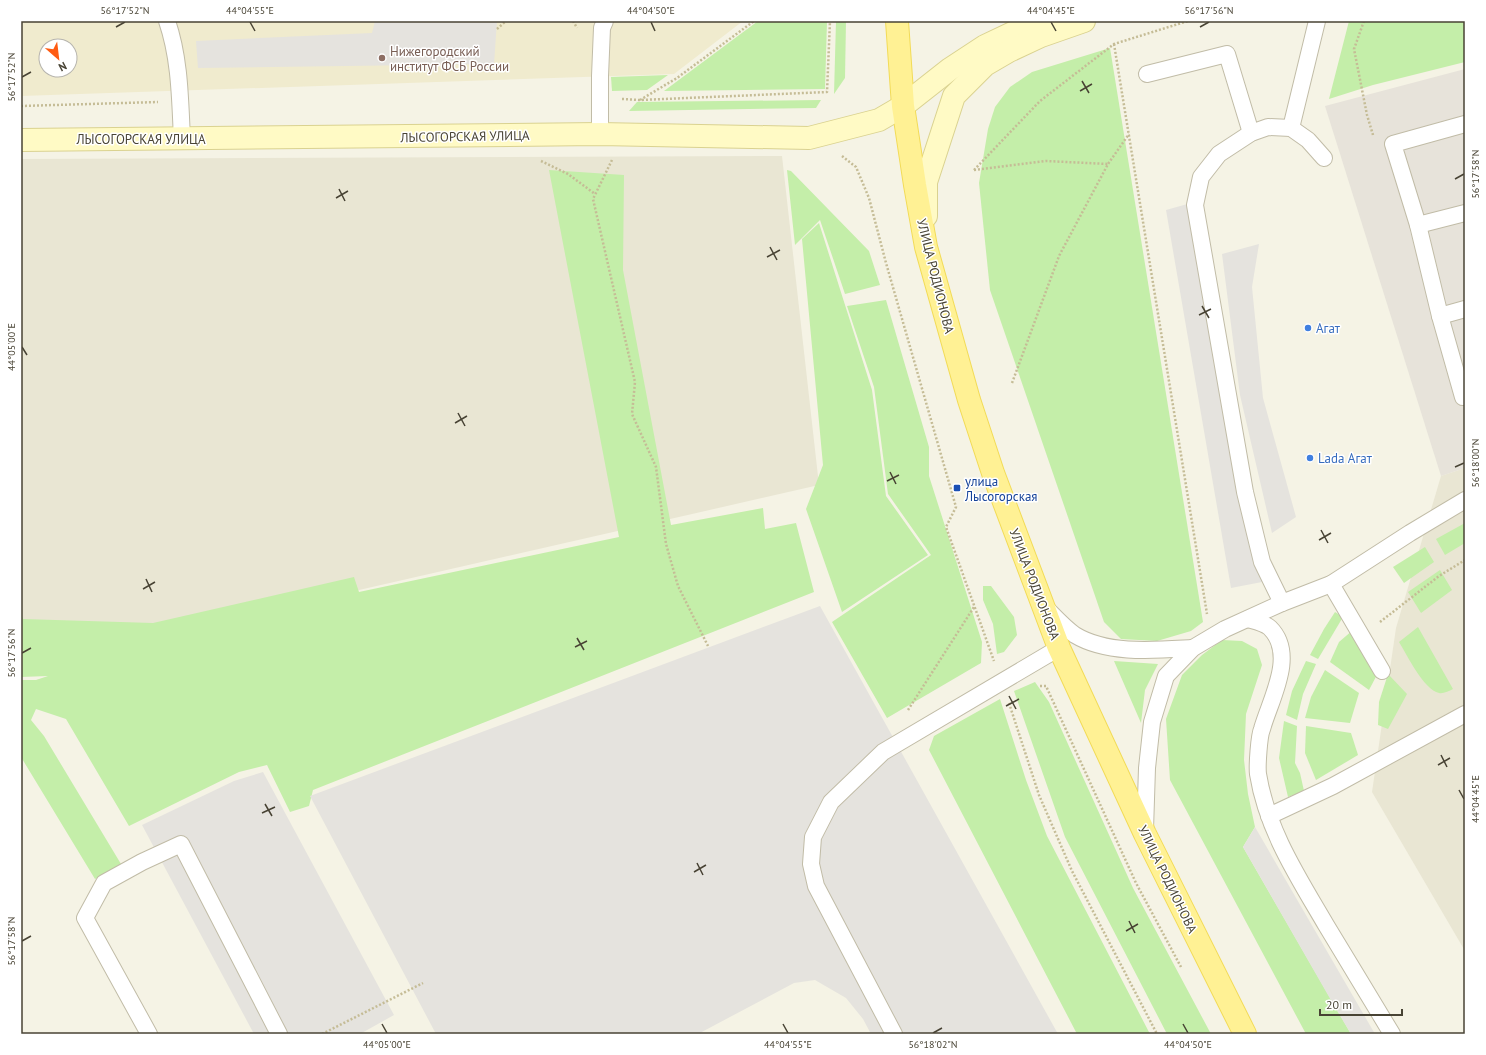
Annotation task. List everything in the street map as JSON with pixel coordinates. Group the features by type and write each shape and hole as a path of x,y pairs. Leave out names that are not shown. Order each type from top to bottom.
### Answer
{"main road":[{"name":"УЛИЦА РОДИОНОВА","path":"897,21 903,106 914,185 926,247 969,400 993,473 1059,648 1145,834 1245,1034"}],"street":[{"name":"ЛЫСОГОРСКАЯ УЛИЦА","path":"21,140 608,134 809,138 879,120 903,106 950,69 985,46 1025,27 1045,21"},
{"path":"926,247 926,182 954,96 985,65 1009,51 1041,36 1084,21"}],"lane":[{"path":"167,21 174,42 182,139"},
{"path":"605,21 602,28 600,99 608,134"},
{"path":"1291,128 1317,21"},
{"path":"1147,74 1227,54 1251,134"},
{"path":"1465,124 1393,144 1418,226 1440,316 1463,397 1465,397"},
{"path":"1282,603 1262,562 1245,492 1195,205 1201,177 1219,154 1251,134 1268,127 1291,128 1308,140 1324,158"},
{"path":"1418,226 1465,213"},
{"path":"1440,316 1465,309"},
{"path":"1145,834 1147,768 1152,722 1166,676 1193,648 1225,629 1282,603 1331,584 1410,533 1465,500"},
{"path":"1331,584 1382,671"},
{"path":"1043,606 1075,635 1101,646 1145,650 1193,648"},
{"path":"1248,619 1259,622 1270,628 1278,639 1282,654 1279,682 1261,730 1258,772 1269,816 1276,835 1298,878 1392,1034"},
{"path":"894,1034 816,886 810,864 813,837 831,802 883,752 1059,648"},
{"path":"1269,816 1333,786 1465,714"},
{"path":"149,1034 84,918 104,883 142,862 181,844 279,1034"}],"path":[{"path":"496,29 506,21"},
{"path":"573,21 577,28"},
{"path":"640,100 677,78 754,21"},
{"path":"600,99 640,100 827,92 830,21"},
{"path":"1108,164 1046,161 974,170 1040,101 1114,44 1188,21"},
{"path":"1364,21 1354,49 1367,115 1374,139 1393,144"},
{"path":"1114,44 1211,638"},
{"path":"21,106 180,101"},
{"path":"608,134 614,156 593,199 635,382 632,414 656,467 666,544 678,586 708,646"},
{"path":"1012,383 1059,256 1108,164 1129,134"},
{"path":"838,153 856,167 869,198 886,263 956,507 946,527 1002,681 1039,795 1072,871 1157,1034"},
{"path":"538,159 568,174 595,194"},
{"path":"1362,636 1439,576 1465,560"},
{"path":"897,744 907,712 974,606"},
{"path":"1034,685 1046,686 1136,883 1184,972"},
{"path":"322,1034 423,983"}],"shaded area":[{"name":"Нижегородский институт ФСБ России","path":"21,21 743,21 674,74 21,96"},
{"path":"375,21 497,21 494,64 198,68 196,41 372,33"},
{"path":"1465,69 1465,468 1441,476 1325,106"},
{"path":"782,156 819,485 237,618 21,637 21,159"},
{"path":"1191,203 1212,329 1262,582 1231,588 1166,210"},
{"path":"1259,244 1252,287 1263,398 1296,517 1272,533 1240,395 1222,254"},
{"path":"1465,468 1465,951 1372,792 1396,628 1441,476"},
{"path":"820,606 1058,1034 871,1034 863,1019 846,998 815,980 794,983 698,1034 436,1034 310,796"},
{"path":"263,772 394,1015 360,1034 254,1034 142,825 234,781"},
{"path":"1255,827 1375,1034 1351,1034 1336,1009 1243,847"}],"green space":[{"path":"758,21 827,21 825,89 664,91"},
{"path":"836,21 846,21 845,78 834,94"},
{"path":"1349,21 1465,21 1465,62 1373,85 1329,99"},
{"path":"1110,48 1203,622 1191,631 1157,641 1121,639 1104,622 990,290 979,183 988,129 995,107 1010,87 1032,72"},
{"path":"668,75 647,90 612,91 611,77"},
{"path":"821,100 816,108 629,111 637,102"},
{"path":"549,170 624,175 623,270 671,525 763,508 765,529 796,523 814,592 313,790 309,806 290,812 267,765 239,772 129,826 66,719 36,709 31,720 44,736 121,864 95,879 21,757 21,680 36,680 48,676 21,677 21,614 23,619 153,623 354,577 359,592 619,537"},
{"path":"787,170 791,171 869,251 880,285 845,294 820,220 795,245"},
{"path":"819,223 872,390 886,496 928,555 842,612 806,509 823,465 802,239"},
{"path":"886,300 929,447 929,476 982,642 981,663 887,718 832,622 931,555 888,494 874,387 847,306"},
{"path":"1465,523 1465,543 1445,555 1436,539"},
{"path":"1425,547 1434,562 1404,583 1393,567"},
{"path":"1440,570 1452,590 1421,613 1408,592"},
{"path":"983,586 991,586 1014,617 1017,635 1004,652 997,654 993,624 983,600"},
{"path":"1335,612 1343,617 1318,659 1310,655"},
{"path":"1418,627 1453,689 1444,693 1439,693 1428,686 1416,671 1399,642"},
{"path":"1353,630 1379,671 1369,690 1330,662 1339,642"},
{"path":"1222,640 1242,641 1257,649 1262,665 1246,714 1244,760 1248,794 1255,827 1243,847 1351,1034 1306,1034 1170,780 1166,719 1182,675 1202,655"},
{"path":"1114,661 1158,664 1145,690 1141,723"},
{"path":"1306,661 1316,664 1303,694 1297,720 1286,715 1292,691"},
{"path":"1325,670 1359,693 1350,723 1305,718 1311,697"},
{"path":"1388,674 1407,694 1388,729 1378,725 1379,702"},
{"path":"1035,682 1049,702 1133,888 1211,1034 1167,1034 1065,837 1014,691"},
{"path":"1000,699 1026,780 1047,836 1150,1034 1077,1034 929,750 934,736"},
{"path":"1284,721 1297,726 1295,763 1300,773 1304,791 1288,797 1279,758"},
{"path":"1306,726 1351,733 1358,755 1316,780 1305,753"}],"place":[{"name":"Нижегородский институт ФСБ России","path":"382,58"},
{"name":"Агат","path":"1308,328"},
{"name":"Lada Агат","path":"1310,458"},
{"name":"улица Лысогорская","path":"957,488"}]}
